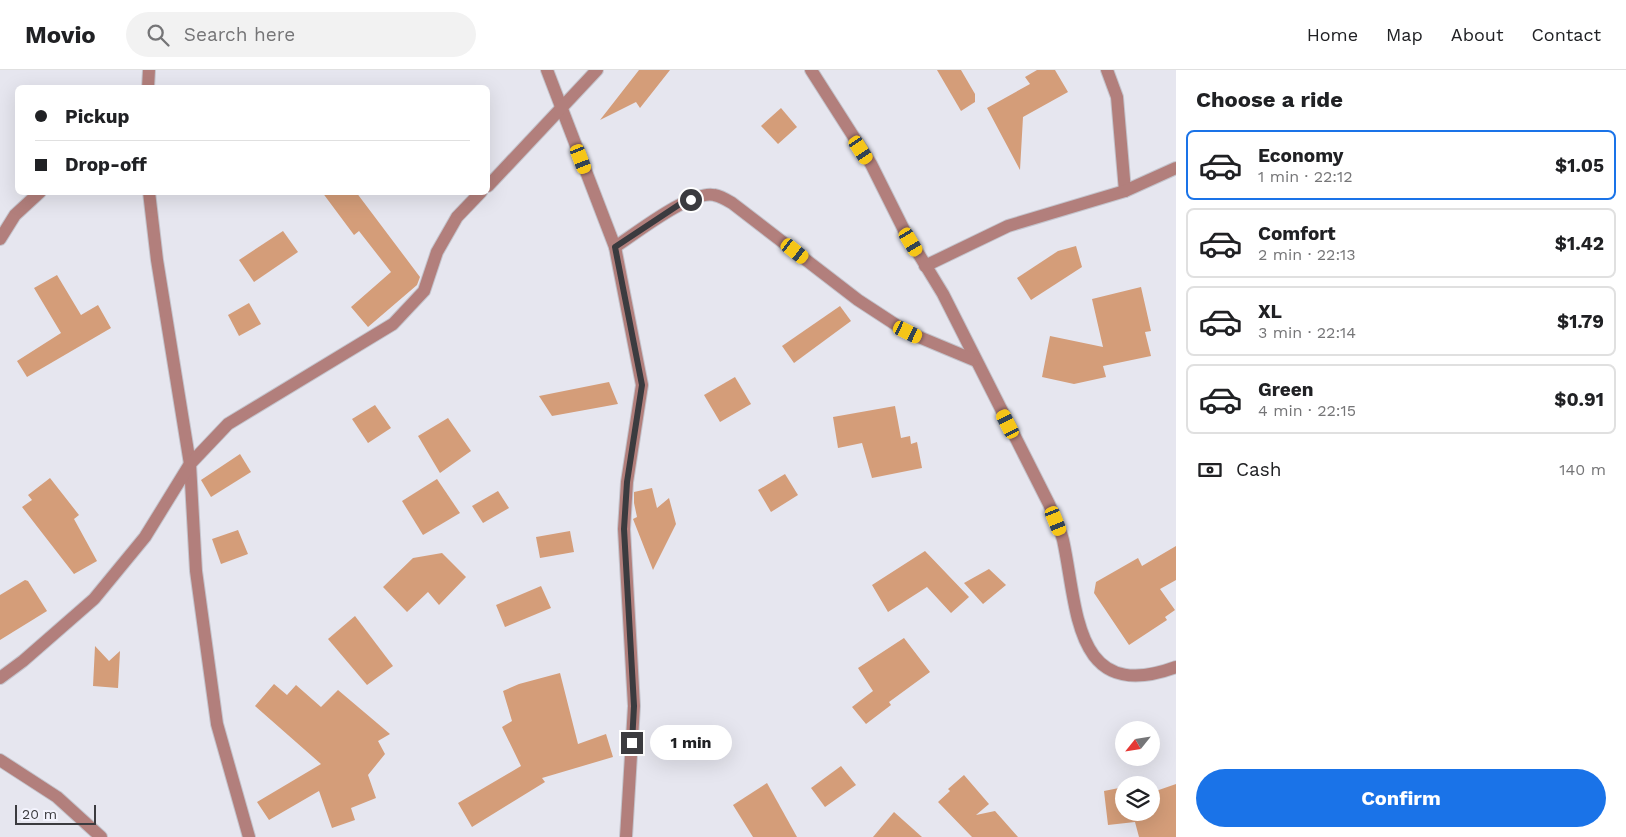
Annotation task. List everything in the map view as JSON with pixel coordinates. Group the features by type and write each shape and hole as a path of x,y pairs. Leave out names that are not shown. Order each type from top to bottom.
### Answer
{"street":[{"path":"148,85 149,70"},
{"path":"547,70 615,247 642,385 627,482 624,529 634,706 626,837"},
{"path":"490,184 597,70"},
{"path":"811,70 871,164 925,266 943,294 974,360 1049,504 1062,538 1080,632 1092,655 1109,670 1132,675 1159,673 1176,667"},
{"path":"1107,70 1117,97 1125,191"},
{"path":"925,266 1008,226 1125,191 1176,168"},
{"path":"615,247 680,204 714,194 732,203 858,300 899,326 944,349 974,360"},
{"path":"0,239 15,215 37,195"},
{"path":"149,195 157,260 190,464 196,571 217,724 248,837"},
{"path":"0,678 23,661 94,599 145,537 190,464 228,424 393,324 424,291 437,252 458,217 478,195"},
{"path":"0,760 57,797 101,837"}],"building":[{"path":"639,70 670,70 640,108 636,102 600,120"},
{"path":"937,70 961,70 975,94 975,102 961,111"},
{"path":"1037,70 1055,70 1068,92 1023,117 1020,170 987,108 1030,84 1025,77"},
{"path":"781,108 797,127 778,144 761,126"},
{"path":"324,195 358,195 420,277 417,285 368,327 351,307 391,272 359,231 354,235"},
{"path":"283,231 298,252 254,282 239,260"},
{"path":"1076,246 1082,267 1031,300 1017,278 1058,251"},
{"path":"57,275 81,315 98,305 111,328 27,377 17,361 61,333 34,288"},
{"path":"1141,287 1151,331 1145,332 1151,356 1103,366 1106,377 1074,384 1042,377 1050,336 1103,347 1092,299"},
{"path":"249,303 261,324 239,336 228,315"},
{"path":"840,306 851,321 794,363 782,346"},
{"path":"735,377 751,404 720,422 704,395"},
{"path":"609,382 618,404 552,416 539,396"},
{"path":"375,405 391,428 368,443 352,419"},
{"path":"895,406 901,438 910,436 911,444 917,442 922,468 872,478 862,443 838,448 833,417"},
{"path":"448,418 471,451 440,473 418,436"},
{"path":"240,454 251,472 211,497 201,480"},
{"path":"785,474 798,495 771,512 758,490"},
{"path":"50,478 79,515 74,519 97,561 74,574 22,507 32,500 28,495"},
{"path":"437,479 460,513 423,535 402,501"},
{"path":"652,488 657,508 669,498 676,524 653,570 633,519 637,517 634,492"},
{"path":"498,491 509,508 483,523 472,506"},
{"path":"238,530 248,554 221,564 212,539"},
{"path":"570,531 574,552 540,558 536,537"},
{"path":"1176,546 1176,580 1160,589 1175,610 1165,617 1167,620 1129,645 1094,593 1096,582 1138,558 1142,566"},
{"path":"925,551 969,597 951,613 927,587 888,612 872,585"},
{"path":"442,553 466,577 439,605 428,592 407,612 383,587 413,558"},
{"path":"989,569 1006,585 983,604 964,583"},
{"path":"25,580 28,581 47,611 0,640 0,595"},
{"path":"541,586 551,608 505,627 496,605"},
{"path":"355,616 393,666 367,685 328,639"},
{"path":"904,638 930,672 889,702 891,705 866,724 852,707 873,691 858,668"},
{"path":"95,646 109,661 120,651 118,688 93,686"},
{"path":"560,673 578,744 606,734 613,757 542,778 545,782 472,827 458,803 521,766 502,727 512,721 503,691 519,684"},
{"path":"274,684 287,695 296,685 321,707 338,690 390,734 378,741 385,754 368,775 376,798 351,808 355,820 332,828 319,791 269,820 257,802 321,764 255,706"},
{"path":"841,766 856,785 825,807 811,788"},
{"path":"964,775 989,804 976,815 995,811 1018,837 972,837 938,802 950,791 948,789"},
{"path":"767,783 797,837 753,837 733,805"},
{"path":"1176,784 1176,837 1139,837 1135,822 1108,825 1104,791 1115,789 1115,821 1160,821 1160,790"},
{"path":"894,812 922,837 873,837"}],"route":[{"path":"632,743 634,706 624,529 627,482 642,385 640,364 615,247 680,204 691,200"}]}
